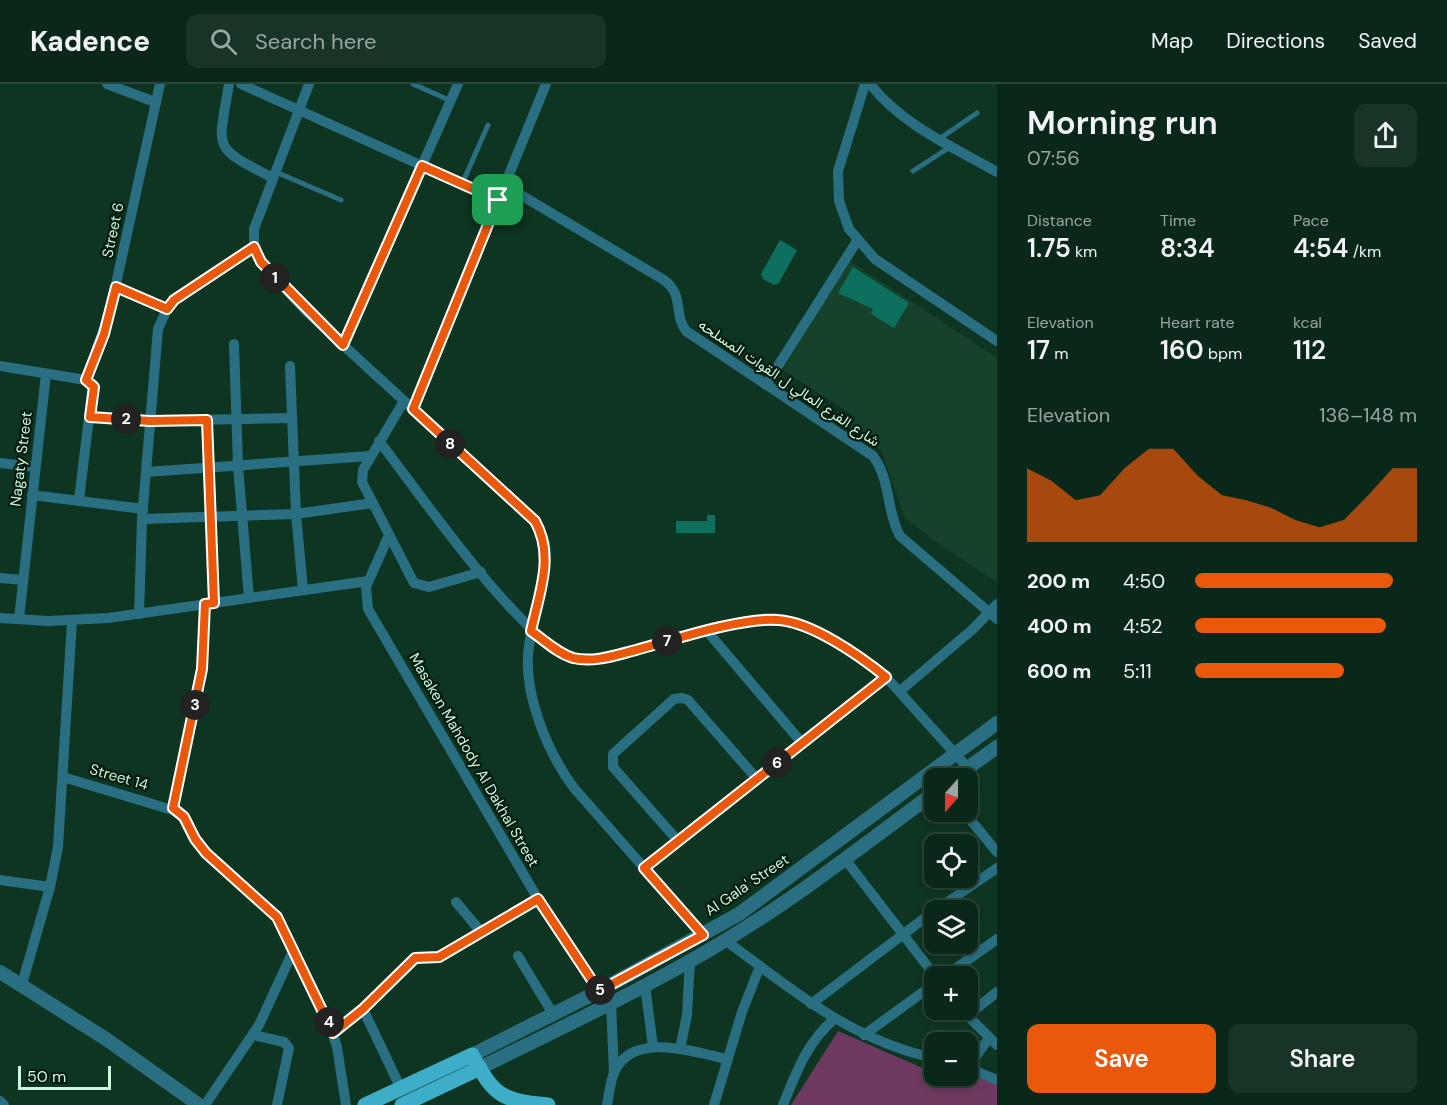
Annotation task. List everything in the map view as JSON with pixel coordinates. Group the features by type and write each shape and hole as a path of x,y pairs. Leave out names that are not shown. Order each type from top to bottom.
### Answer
{"main road":[{"name":"Al Gala' Street","path":"365,1105 401,1089 476,1062"},
{"name":"Al Gala' Street","path":"402,1105 476,1062"},
{"path":"476,1062 489,1085 505,1096 548,1105"}],"street":[{"path":"107,84 155,102"},
{"name":"Street 6","path":"86,380 104,334 116,287 160,84"},
{"path":"230,84 221,132 223,145 231,156 274,175"},
{"path":"242,84 498,200"},
{"path":"309,84 254,229 254,247 261,262 343,345 535,521 541,532 546,555 531,631 528,670 539,720 549,749 574,788 703,935"},
{"path":"343,345 458,84"},
{"path":"413,409 546,84"},
{"path":"865,84 838,171 837,186 843,215 857,241 874,259 997,341"},
{"path":"870,84 900,113 939,139 997,172"},
{"name":"شارع الفرع المالي ل القوات المسلحه","path":"504,185 664,280 675,291 682,326 686,332 873,456 884,476 894,523 900,536 995,611"},
{"path":"766,385 857,241"},
{"path":"139,614 143,514 158,329 174,300 254,247"},
{"path":"116,287 167,309"},
{"path":"234,344 238,466 249,598"},
{"path":"0,366 86,380 94,387 79,500"},
{"path":"290,366 296,514 303,590"},
{"name":"Nagaty Street","path":"19,619 46,374"},
{"path":"404,401 370,456 361,478 414,583 418,586 429,587 481,572"},
{"path":"90,417 150,421 292,418"},
{"path":"207,420 211,518 210,603 202,669 173,808 184,817 195,839 206,853 277,917 333,1033 346,1105"},
{"path":"379,441 481,572 531,631 559,652 585,660 605,658 707,631 767,620 790,621 811,629 886,677 968,768 997,747"},
{"path":"146,472 370,456"},
{"path":"0,463 35,467"},
{"path":"32,495 79,500 143,514 211,518 296,514 373,503"},
{"name":"Masaken Mahdody Al Dakhal Street","path":"389,535 368,581 365,595 368,609 538,899 599,991"},
{"path":"0,578 23,580"},
{"path":"0,618 72,621 139,614 368,581"},
{"path":"900,691 995,611"},
{"path":"22,984 50,887 58,848 72,621"},
{"path":"707,631 802,743"},
{"path":"644,868 886,677"},
{"path":"678,841 613,767 611,760 613,754 674,699 688,700 757,779"},
{"name":"Al Gala' Street","path":"476,1062 553,1014 703,935 773,891 997,723"},
{"name":"Street 14","path":"63,777 173,808"},
{"name":"Al Gala' Street","path":"476,1062 610,1003 725,940 844,860 924,800"},
{"path":"972,822 997,852"},
{"path":"844,860 928,966"},
{"path":"952,900 997,868"},
{"path":"0,880 50,887"},
{"path":"333,1033 363,1009 415,958 439,957 538,899"},
{"path":"456,902 481,932"},
{"path":"812,1004 924,919"},
{"path":"960,966 997,939"},
{"path":"725,940 834,1019 864,1035 902,1050 924,1056"},
{"path":"205,1105 253,1035 294,950"},
{"path":"518,956 553,1014"},
{"path":"680,1049 687,1015 690,960"},
{"path":"714,1105 726,1059 760,966"},
{"path":"0,972 22,984 149,1068 199,1105"},
{"path":"645,985 652,1047"},
{"path":"864,1035 924,991"},
{"path":"978,1004 997,992"},
{"path":"607,1105 614,1072 610,1003"},
{"path":"363,1009 401,1089"},
{"path":"783,1105 805,1053 816,1035 834,1019"},
{"path":"971,1020 993,1042 978,1057"},
{"path":"253,1035 284,1042 289,1048 277,1105"},
{"path":"614,1072 630,1055 652,1047 680,1049 726,1059"},
{"path":"978,1071 997,1080"},
{"path":"0,1101 4,1105"}],"lane":[{"path":"413,84 451,101"},
{"path":"939,139 977,113"},
{"path":"462,184 488,125"},
{"path":"913,171 952,146"},
{"path":"274,175 341,200"}],"shaded area":[{"path":"848,260 997,358 997,582 941,546 905,518 881,450 850,430 856,417 783,370"},
{"path":"838,1031 924,1069 924,1086 978,1086 978,1075 997,1081 997,1105 791,1105"}],"building":[{"path":"780,240 797,250 779,283 774,285 763,279 761,274"},
{"path":"853,267 909,303 894,328 871,314 873,309 838,293"},
{"path":"707,515 715,515 715,533 676,533 676,521 707,521"}],"route":[{"path":"422,166 498,200 413,409 535,521 541,532 545,543 545,567 531,631 559,652 585,660 605,658 707,631 767,620 790,621 811,629 886,677 644,868 703,935 599,991 538,899 439,957 415,958 363,1009 333,1033 277,917 206,853 195,839 184,817 173,808 202,669 205,604 214,603 207,420 150,421 90,417 94,387 90,381 86,380 104,334 116,287 167,309 174,300 254,247 261,262 306,311 343,345 422,166"}]}
